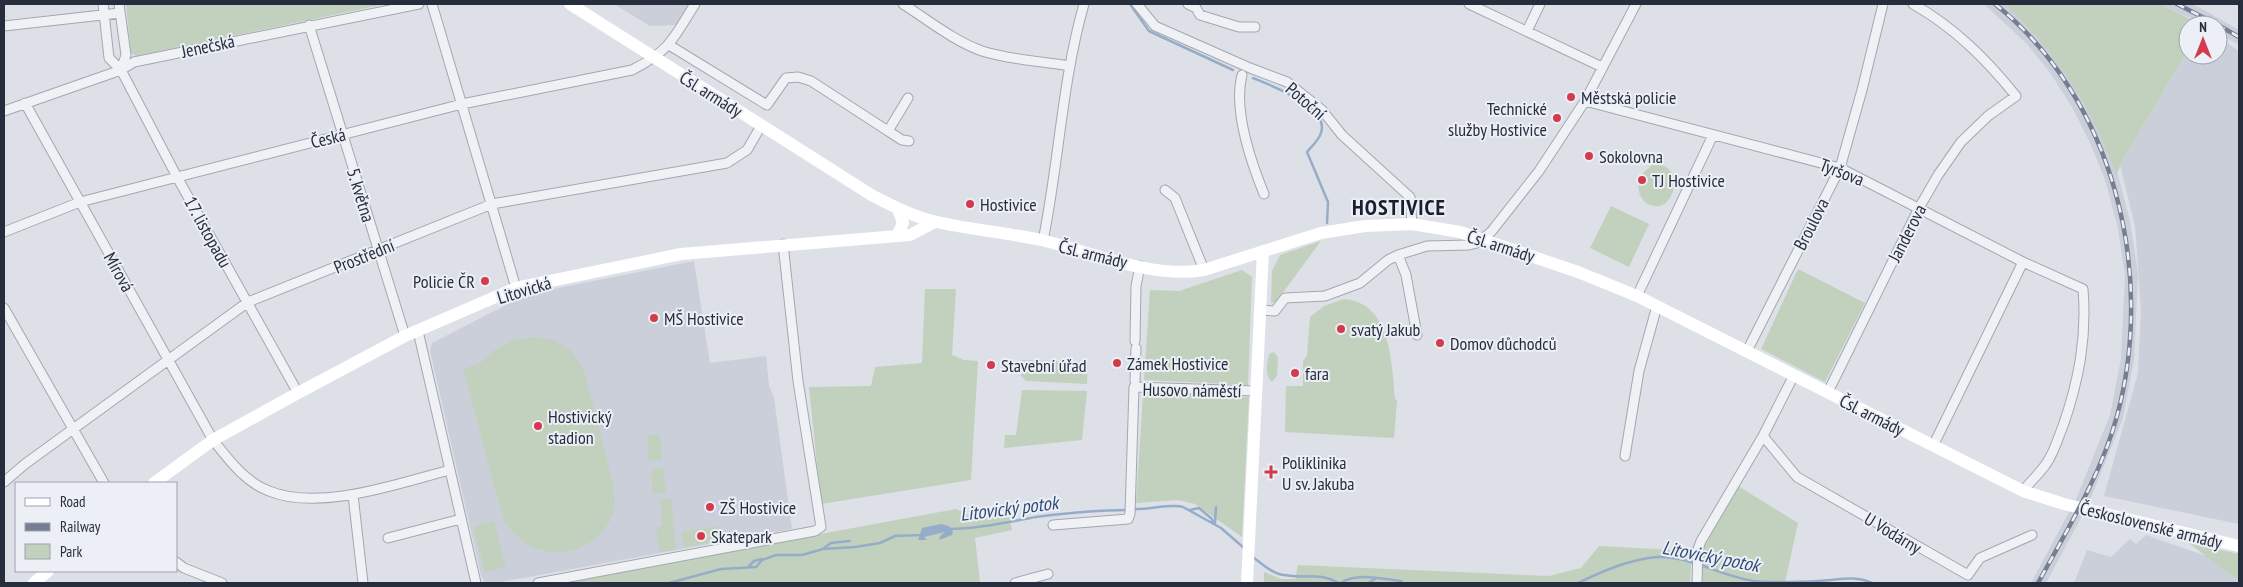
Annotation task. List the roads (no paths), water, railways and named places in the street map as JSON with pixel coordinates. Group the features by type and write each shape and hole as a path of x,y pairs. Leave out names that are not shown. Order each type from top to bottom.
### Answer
{"main road":[{"name":"Čsl. armády","path":"570,4 873,196 898,209 936,222 1043,241 1140,266 1171,271 1204,270 1305,237 1344,228 1412,224 1444,228 1601,280 1637,296 2023,491 2064,504"},
{"path":"897,236 903,223 898,209"},
{"name":"Litovická","path":"155,482 213,440 298,393 405,336 516,288 682,254 910,234 936,222"},
{"name":"Husovo náměstí","path":"1247,583 1263,251"},
{"name":"Československé armády","path":"2064,504 2239,546"},
{"path":"34,583 47,572"}],"street":[{"name":"17. listopadu","path":"103,4 109,58 121,70 177,177 298,393"},
{"name":"Jenečská","path":"4,110 121,70 134,62 419,4"},
{"path":"432,4 516,288"},
{"name":"Česká","path":"4,232 80,202 342,134 462,104 632,70 655,58 670,45 694,4"},
{"path":"903,4 962,42 980,50 996,55 1070,66"},
{"path":"1043,241 1070,66 1084,4"},
{"name":"Potoční","path":"1137,4 1154,26 1287,82 1322,110 1342,135 1410,197 1412,224"},
{"path":"1188,4 1196,8 1200,15 1238,27 1255,27"},
{"path":"1469,4 1602,67"},
{"path":"1527,31 1540,4"},
{"path":"1260,310 1275,311 1285,298 1325,296 1360,283 1388,260 1398,255 1427,246 1460,246 1482,240 1491,232 1539,171 1585,101 1636,4"},
{"name":"Broulova","path":"1747,352 1840,168 1883,4"},
{"name":"Janderova","path":"1828,392 1919,208 1961,142 1988,116 2016,96 1988,62 1963,38 1913,4"},
{"path":"4,26 104,16 120,8 126,55 121,70"},
{"name":"5. května","path":"310,25 405,336"},
{"path":"670,45 767,105 786,78 798,76 811,81 902,140 910,142"},
{"path":"1242,75 1239,89 1243,124 1250,155 1264,194"},
{"path":"888,131 908,98"},
{"name":"Tyršova","path":"1585,101 1840,168 2023,262 2083,289 2085,319 2080,368 2072,402 2058,440 2046,464 2023,491"},
{"name":"Mírová","path":"25,103 213,440 238,471 268,491 298,499 353,495 450,470"},
{"name":"Prostřední","path":"4,482 25,464 248,302 492,204 727,162 746,150 761,126"},
{"path":"1637,296 1714,135"},
{"path":"1165,190 1175,198 1204,270"},
{"path":"538,583 815,531 821,527 799,385 782,244"},
{"path":"1398,255 1406,275 1417,335"},
{"path":"1933,446 2023,262"},
{"name":"Husovo náměstí","path":"1134,381 1136,286 1140,266"},
{"path":"1625,456 1640,371 1657,306"},
{"path":"4,308 103,482"},
{"path":"418,331 476,583"},
{"path":"1697,581 1698,555 1701,542 1763,436 1794,375"},
{"name":"Husovo náměstí","path":"1053,525 1126,520 1130,514 1134,387 1256,392"},
{"name":"U Vodárny","path":"1763,436 1797,477 1968,575 1980,558 2032,535"},
{"path":"353,495 363,583"},
{"path":"388,538 461,518"},
{"path":"178,564 184,568 222,583"},
{"path":"1015,583 1048,574"}],"water":[{"path":"941,524 949,526 953,532 952,535 939,540 940,536 945,532 924,537 927,540 918,540 922,528"}],"waterway":[{"path":"1130,4 1149,31 1233,70"},
{"path":"1253,78 1297,98 1317,114 1321,123 1321,133 1317,141 1307,152 1328,202 1327,223"},
{"name":"Litovický potok","path":"1133,509 1183,507 1221,528 1244,548"},
{"path":"1215,523 1216,507"},
{"path":"1190,510 1199,508 1212,519 1213,523"},
{"name":"Litovický potok","path":"948,529 981,527 1059,514 1128,510"},
{"name":"Litovický potok","path":"669,583 721,569 756,567 762,560 776,555 802,555 823,549 880,543 895,536 921,535"},
{"path":"824,548 831,543 850,541"},
{"name":"Litovický potok","path":"1253,557 1276,573 1325,578 1339,583"},
{"name":"Litovický potok","path":"1578,583 1627,563 1658,557 1682,560 1754,581 1795,582 1859,579 1872,583"},
{"path":"749,566 754,561 762,559"},
{"path":"1341,583 1362,577 1401,581 1402,583"},
{"path":"1368,583 1375,579"}],"railway":[{"path":"1995,4 2036,43 2070,88 2096,138 2115,192 2127,247 2131,304 2128,361 2117,416 2093,481 2038,583"},
{"path":"2177,4 2198,15"},
{"path":"2228,31 2239,37"}],"place":[{"name":"Městská policie","path":"1571,97"},
{"name":"Technické služby Hostivice","path":"1557,118"},
{"name":"Sokolovna","path":"1589,156"},
{"name":"TJ Hostivice","path":"1642,180"},
{"name":"Hostivice","path":"970,204"},
{"name":"Policie ČR","path":"485,281"},
{"name":"MŠ Hostivice","path":"654,318"},
{"name":"svatý Jakub","path":"1341,329"},
{"name":"Domov důchodců","path":"1440,343"},
{"name":"Zámek Hostivice","path":"1117,363"},
{"name":"Stavební úřad","path":"991,365"},
{"name":"fara","path":"1295,373"},
{"name":"Hostivický stadion","path":"538,426"},
{"name":"Poliklinika U sv. Jakuba","path":"1271,472"},
{"name":"ZŠ Hostivice","path":"710,507"},
{"name":"Skatepark","path":"701,536"}],"district":[{"name":"HOSTIVICE","path":"1399,207"}]}
